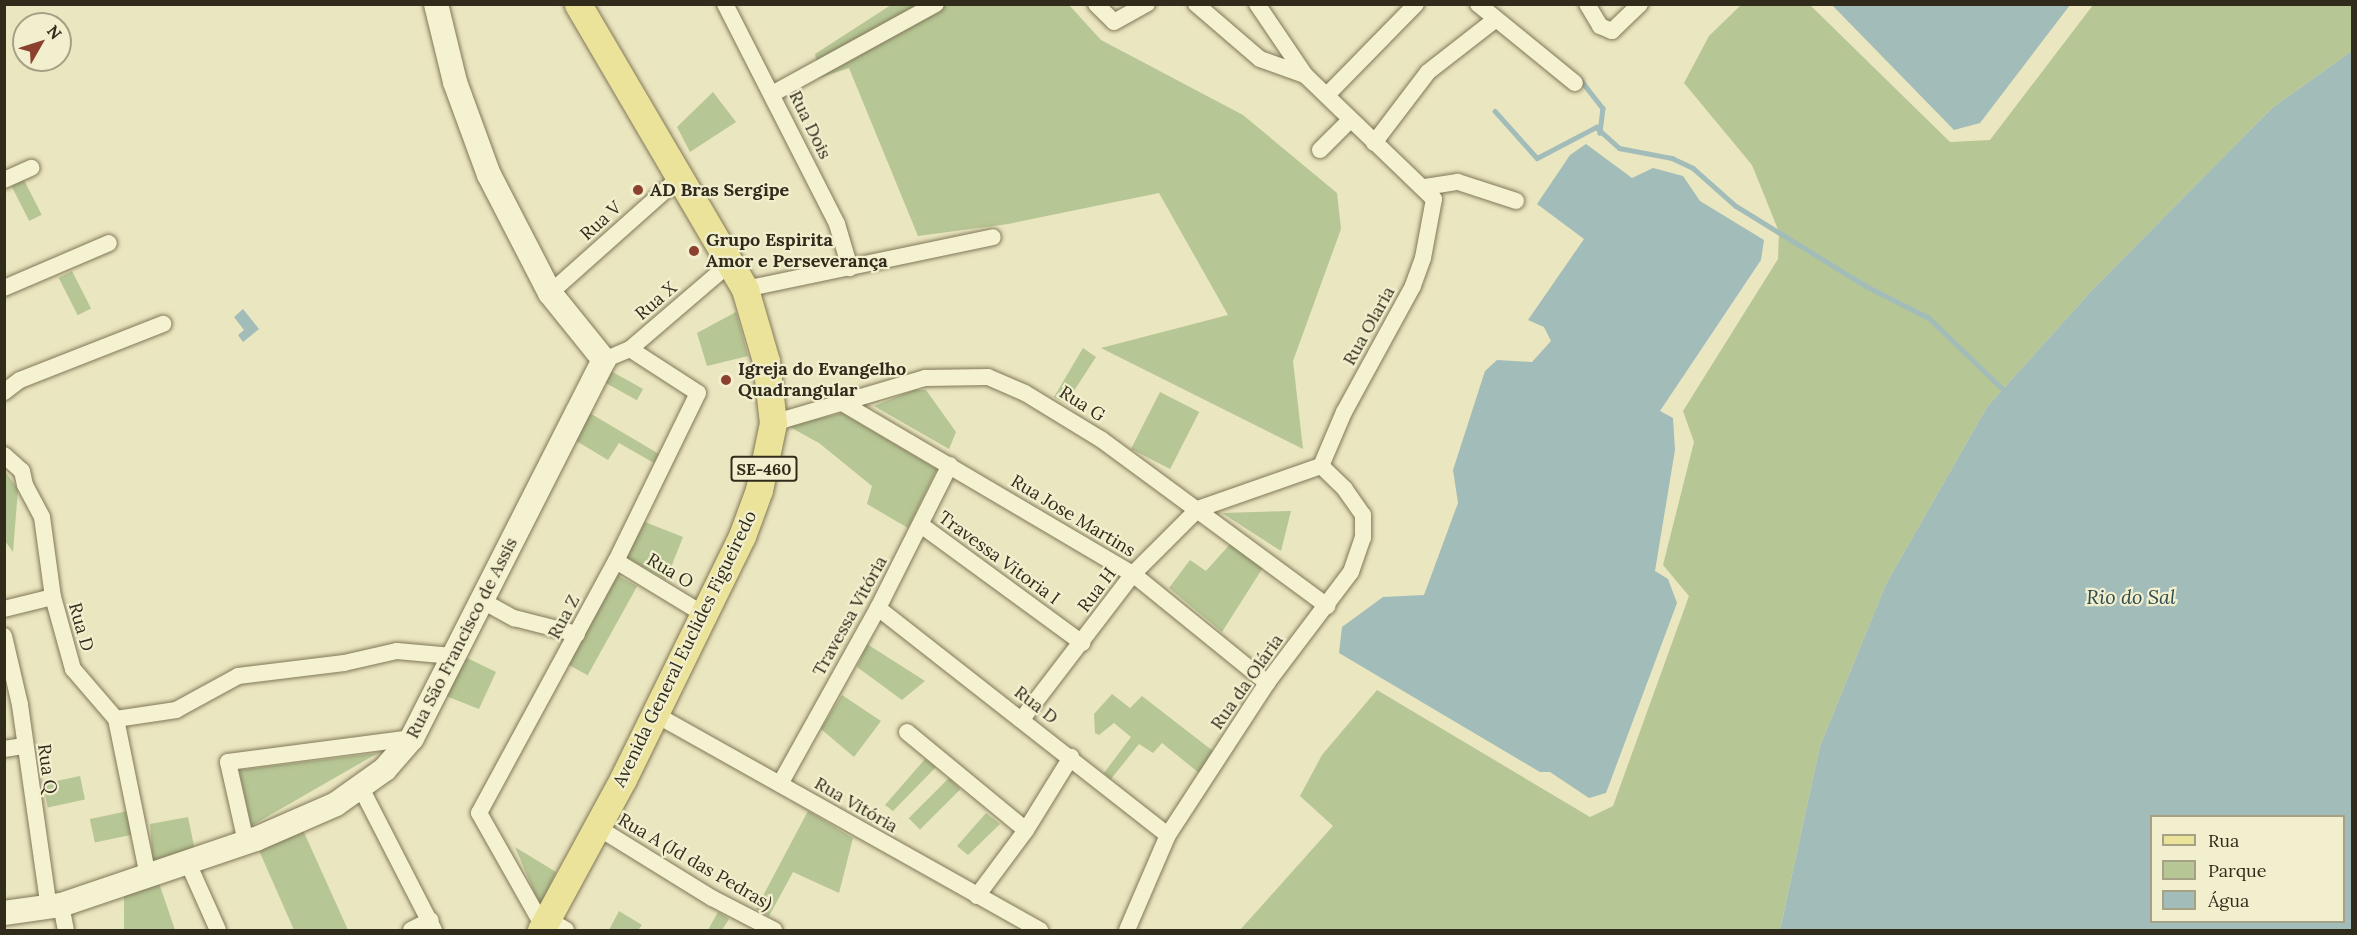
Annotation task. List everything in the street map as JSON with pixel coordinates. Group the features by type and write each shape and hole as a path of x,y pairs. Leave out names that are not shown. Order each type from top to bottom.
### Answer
{"main road":[{"name":"Avenida General Euclides Figueiredo","path":"550,927 752,511 773,423 766,361 745,290 728,265 578,4"}],"street":[{"path":"436,4 455,82 477,147 550,293 604,360"},
{"name":"Rua Dois","path":"725,4 837,224 850,268"},
{"path":"772,94 936,4"},
{"path":"1096,4 1114,22 1147,4"},
{"path":"1196,4 1260,59 1305,75"},
{"path":"1257,4 1305,75 1327,94 1374,143 1430,193 1458,182 1516,201"},
{"path":"1327,94 1416,4"},
{"path":"1478,4 1575,83"},
{"path":"1587,4 1600,26 1612,31 1640,4"},
{"path":"1374,143 1428,72 1496,19"},
{"path":"1320,150 1350,120"},
{"path":"4,180 32,168"},
{"name":"Rua V","path":"550,293 678,179"},
{"name":"Rua Olaria","path":"1321,466 1344,412 1413,286 1423,258 1430,193"},
{"path":"745,290 993,237"},
{"path":"4,288 109,243"},
{"name":"Rua X","path":"604,360 630,349 728,265"},
{"path":"4,392 20,380 163,324"},
{"name":"Rua Z","path":"550,927 479,813 616,561 698,393 630,349"},
{"name":"Rua São Francisco de Assis","path":"4,913 55,907 246,842 336,804 361,788 394,760 412,738 604,360"},
{"name":"Rua G","path":"773,423 844,404 925,378 988,377 1047,405 1198,509 1327,606"},
{"name":"Rua Jose Martins","path":"844,404 1133,574 1267,683"},
{"name":"Rua D","path":"4,455 22,471 25,485 42,517 52,597 73,669 116,719 147,876"},
{"name":"Travessa Vitória","path":"780,784 878,608 950,465"},
{"name":"Rua H","path":"1022,719 1133,574 1198,509 1321,466"},
{"name":"Rua da Olária","path":"1127,930 1168,835 1267,683 1351,572 1365,520 1354,499 1321,466"},
{"name":"Travessa Vitoria I","path":"921,525 1082,643"},
{"name":"Rua O","path":"616,561 703,614"},
{"path":"4,609 52,597"},
{"path":"481,600 514,618 577,634"},
{"name":"Rua D","path":"878,608 1168,835"},
{"name":"Rua Q","path":"4,636 20,705 23,747 55,907 66,930"},
{"path":"116,719 176,710 238,676 344,663 397,651 453,656"},
{"name":"Rua Vitória","path":"654,713 1040,930"},
{"path":"907,732 1026,830"},
{"path":"246,842 228,762 412,738"},
{"path":"4,749 23,747"},
{"path":"977,896 1026,830 1071,758"},
{"path":"361,788 432,925 411,930"},
{"name":"Rua A (Jd das Pedras)","path":"597,827 712,897 774,930"},
{"path":"188,863 218,930"}],"green space":[{"path":"891,5 1069,5 1101,40 1243,115 1337,193 1341,229 1293,361 1303,449 1101,348 1228,315 1159,193 1008,224 918,236 849,68 819,78 815,54"},
{"path":"1741,5 1810,5 1950,142 1990,140 2093,5 2352,5 2352,51 2272,108 2094,288 1987,407 1886,584 1820,746 1780,930 1240,930 1333,826 1300,796 1322,755 1377,690 1590,817 1613,806 1689,596 1663,565 1694,442 1683,411 1778,259 1779,232 1752,165 1684,83 1709,36"},
{"path":"713,92 736,122 690,152 677,127"},
{"path":"24,180 42,215 29,221 12,186"},
{"path":"72,271 91,308 78,315 59,278"},
{"path":"736,312 748,356 707,366 697,333"},
{"path":"1083,348 1096,357 1066,403 1054,397"},
{"path":"609,370 643,389 637,400 603,381"},
{"path":"914,390 926,390 956,432 949,449 874,406"},
{"path":"1160,392 1199,412 1170,469 1131,449"},
{"path":"588,412 659,454 654,463 619,443 608,460 573,439"},
{"path":"842,413 937,469 908,528 867,504 872,486 819,443 788,426"},
{"path":"4,470 18,489 13,552 5,541"},
{"path":"1290,511 1281,551 1222,513"},
{"path":"645,522 683,537 666,580 626,557"},
{"path":"1231,543 1264,566 1222,632 1169,588 1190,560 1206,571"},
{"path":"617,575 637,586 588,675 568,664"},
{"path":"867,644 925,681 902,700 857,667"},
{"path":"463,656 496,672 479,709 441,694"},
{"path":"1112,694 1130,708 1142,696 1213,751 1199,773 1162,743 1153,753 1139,744 1111,779 1104,773 1131,737 1114,723 1099,735 1095,733 1094,714"},
{"path":"842,695 881,721 854,757 821,729"},
{"path":"378,753 251,826 239,770"},
{"path":"925,759 936,767 893,811 885,805"},
{"path":"80,776 85,799 48,807 43,784"},
{"path":"949,778 960,789 920,830 909,818"},
{"path":"128,811 133,834 95,843 90,819"},
{"path":"808,811 853,838 839,893 793,872 769,916 756,909"},
{"path":"986,813 1000,824 968,855 957,846"},
{"path":"188,817 195,851 153,865 150,824"},
{"path":"302,828 348,930 294,930 257,846"},
{"path":"515,847 556,872 540,906"},
{"path":"158,880 175,930 124,930 124,893"},
{"path":"619,911 642,925 638,930 609,930"},
{"path":"718,912 729,919 722,930 708,930"}],"water":[{"path":"1832,5 2070,5 1980,123 1954,130"},
{"name":"Rio do Sal","path":"2352,51 2352,930 1780,930 1820,746 1886,584 1987,407 2094,288 2272,108"},
{"path":"1586,144 1632,178 1653,168 1683,176 1700,201 1764,240 1761,260 1660,411 1673,418 1675,450 1655,571 1668,579 1677,603 1606,793 1589,798 1550,772 1540,772 1339,653 1342,627 1383,597 1424,595 1458,503 1453,470 1485,371 1497,360 1532,362 1551,341 1544,327 1528,320 1584,239 1537,204 1570,155"},
{"path":"243,309 259,329 243,342 238,335 244,330 234,317"}],"waterway":[{"path":"1580,79 1603,108 1600,133"},
{"path":"1495,111 1537,158 1596,127 1619,148 1672,158 1693,168 1736,206 1866,286 1929,318 2002,388"}],"place":[{"name":"AD Bras Sergipe","path":"638,190"},
{"name":"Grupo Espirita Amor e Perseverança","path":"694,251"},
{"name":"Igreja do Evangelho Quadrangular","path":"726,380"}]}
